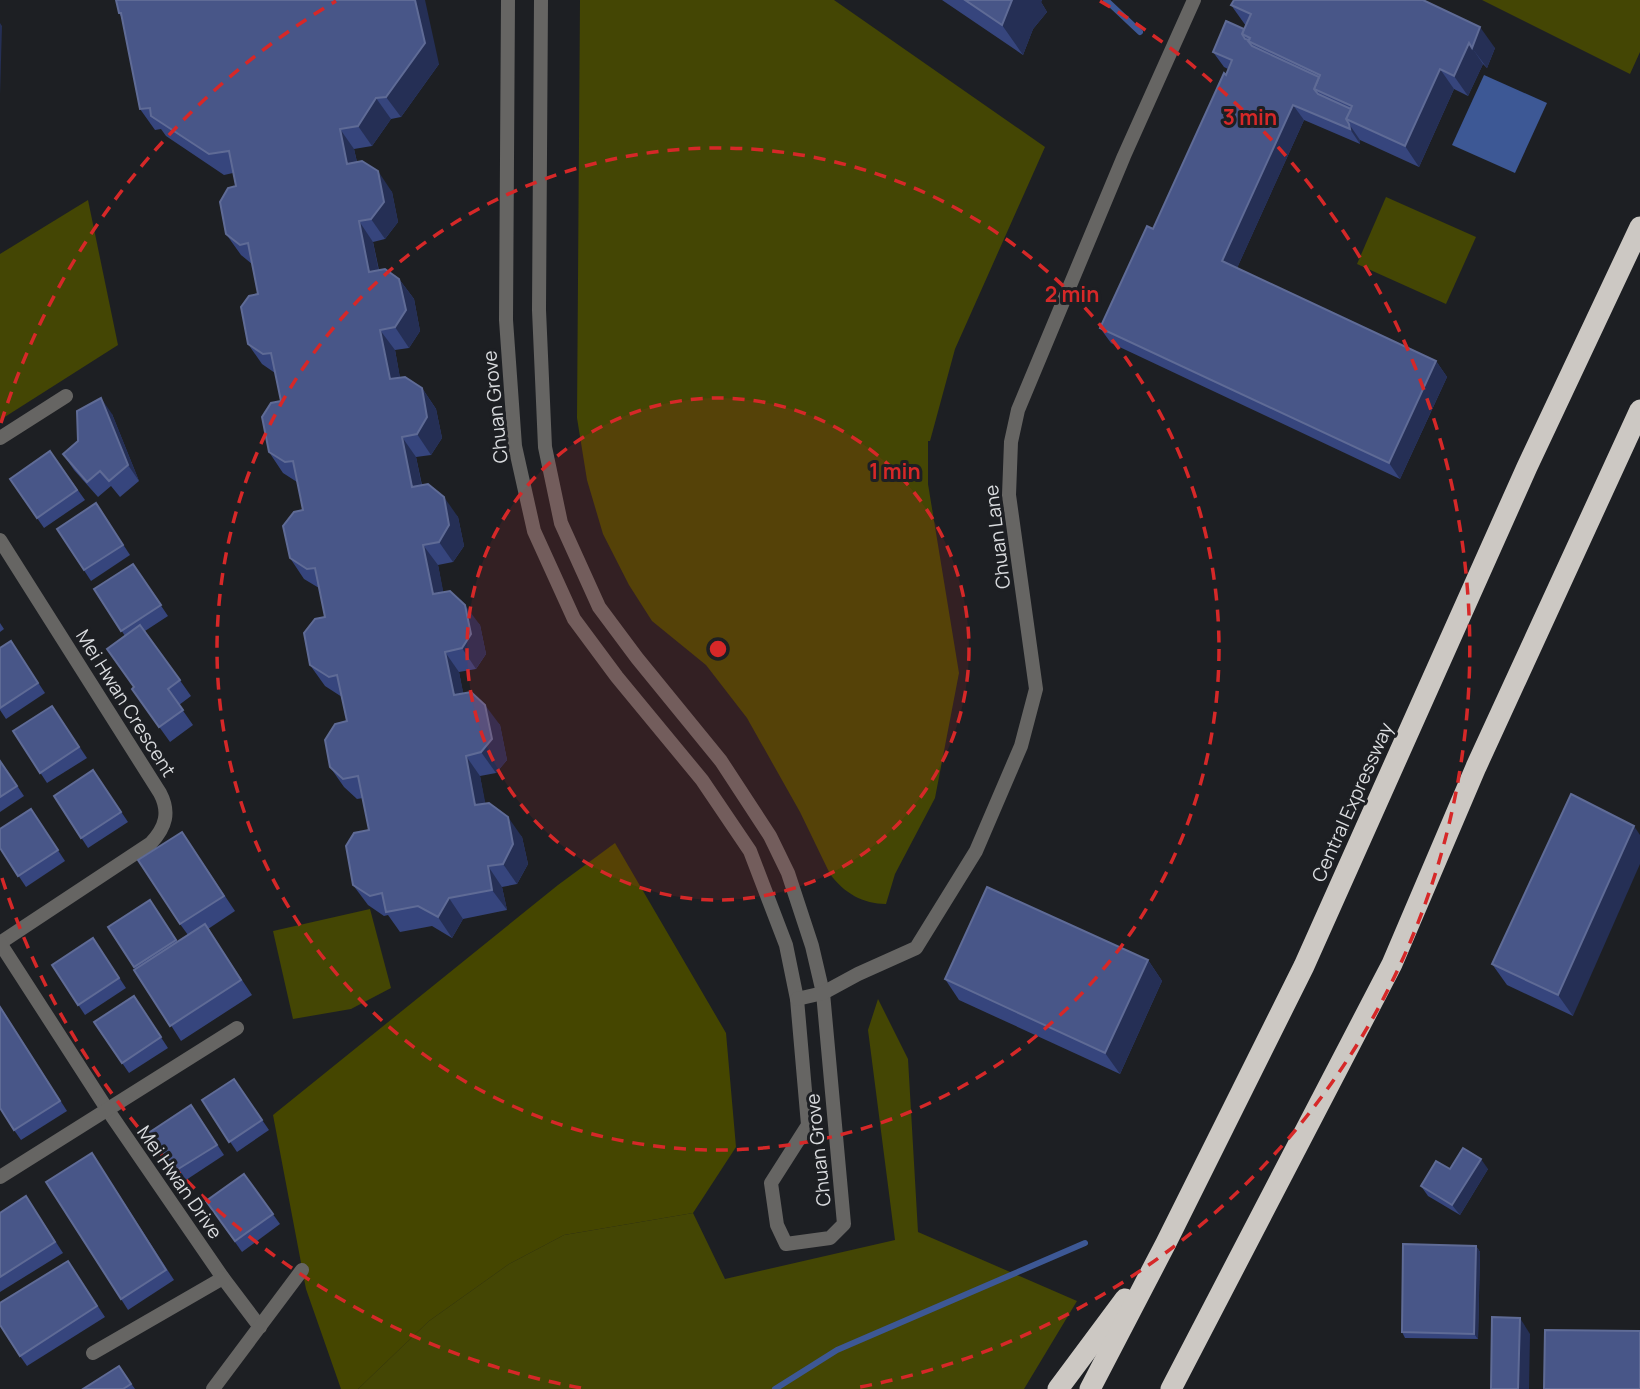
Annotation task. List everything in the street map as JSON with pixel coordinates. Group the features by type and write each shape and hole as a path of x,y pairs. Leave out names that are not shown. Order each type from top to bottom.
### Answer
{"highway":[{"name":"Central Expressway","path":"1090,1389 1304,966 1527,467 1640,227"},
{"path":"1171,1389 1392,964 1476,767 1640,410"},
{"path":"1058,1389 1166,1243"}],"street":[{"name":"Chuan Grove","path":"508,0 506,320 515,446 534,531 574,619 617,677 702,780 750,851 786,945 797,999 808,1125 771,1183 777,1225 786,1244 831,1238 845,1224 823,993 812,946 788,873 770,836 721,761 599,607 561,523 545,447 539,310 541,0"},
{"name":"Chuan Lane","path":"797,999 823,993 916,948 976,851 1021,746 1036,689 1009,495 1011,442 1018,410 1124,156 1194,0"},
{"path":"0,438 65,396"},
{"name":"Mei Hwan Crescent","path":"0,540 160,793 166,810 165,823 151,843 0,943"},
{"name":"Mei Hwan Drive","path":"0,943 107,1109 223,1278 260,1327"},
{"path":"0,1177 237,1028"},
{"path":"213,1389 302,1270"},
{"path":"93,1353 223,1278"}],"shaded area":[{"path":"580,0 834,0 1045,147 955,349 928,441 928,484 959,673 935,798 895,874 886,904 855,896 841,887 830,874 800,812 747,718 706,665 652,621 629,585 603,534 587,480 577,418"},
{"path":"1482,0 1640,0 1640,52 1630,74"},
{"path":"1386,197 1476,237 1446,304 1357,264"},
{"path":"88,200 118,345 0,420 0,254"},
{"path":"615,843 726,1033 736,1147 693,1213 564,1235 509,1264 429,1321 358,1389 341,1389 306,1289 273,1115 558,885"},
{"path":"370,909 391,988 351,1009 293,1019 273,931"},
{"path":"878,999 908,1059 918,1232 1077,1301 1024,1389 358,1389 429,1321 509,1264 564,1235 693,1213 725,1279 895,1240 868,1030"}],"water":[{"path":"1484,75 1547,103 1515,173 1452,145"}],"building":[{"path":"116,0 415,0 425,43 386,97 376,98 358,126 340,129 347,164 362,161 378,171 384,202 371,219 359,221 369,272 385,269 399,279 406,310 395,327 380,330 390,379 405,377 422,388 427,417 417,434 402,437 412,487 428,484 444,497 449,525 439,542 423,545 433,594 450,591 465,605 471,634 462,648 445,652 454,695 471,692 485,705 492,739 481,752 466,756 475,805 489,803 508,817 513,844 503,864 488,866 492,890 449,898 438,917 418,906 386,912 382,893 370,896 353,885 346,846 354,833 369,830 358,776 343,779 330,767 325,740 335,724 347,721 337,675 329,677 310,665 304,633 315,619 325,617 315,568 307,569 290,558 283,526 294,512 303,510 293,461 285,462 269,452 262,417 271,403 281,401 271,353 263,354 248,344 241,307 249,296 258,294 248,243 240,245 226,234 220,202 228,188 236,186 229,151 209,154 151,116 150,108 140,109"},
{"path":"965,0 1012,0 1002,25"},
{"path":"1234,0 1423,0 1480,27 1472,48 1469,43 1454,76 1440,69 1405,146 1346,119 1352,106 1314,89 1320,75 1248,41 1250,38 1242,34 1251,14 1231,5"},
{"path":"1226,21 1244,29 1242,34 1252,46 1319,77 1314,89 1318,94 1351,109 1346,119 1350,129 1293,105 1222,261 1436,361 1389,463 1100,328 1147,226 1153,229 1224,73 1226,75 1232,60 1213,52"},
{"path":"101,398 128,465 109,481 100,471 87,482 63,454 78,441 77,411"},
{"path":"50,451 77,490 37,518 10,479"},
{"path":"96,503 123,545 84,570 57,529"},
{"path":"133,564 161,605 121,631 94,589"},
{"path":"140,625 180,680 168,689 183,710 159,727 107,649"},
{"path":"11,641 38,683 0,708 0,648"},
{"path":"52,706 79,747 40,773 13,731"},
{"path":"0,761 17,786 0,797"},
{"path":"93,770 121,812 81,838 54,796"},
{"path":"1571,794 1634,826 1558,995 1492,964"},
{"path":"31,809 58,850 18,876 0,848 0,829"},
{"path":"182,832 224,896 180,924 138,860"},
{"path":"987,887 1148,960 1105,1053 945,979"},
{"path":"150,900 176,940 134,967 108,927"},
{"path":"205,924 241,980 170,1026 134,970"},
{"path":"93,938 119,978 78,1005 52,965"},
{"path":"134,996 161,1037 122,1063 94,1022"},
{"path":"0,1007 60,1101 14,1130 0,1108"},
{"path":"234,1079 262,1120 229,1142 202,1100"},
{"path":"191,1105 217,1145 175,1171 150,1132"},
{"path":"1463,1148 1481,1159 1452,1205 1421,1186 1436,1161 1450,1169"},
{"path":"92,1153 166,1270 121,1299 46,1182"},
{"path":"244,1174 273,1214 235,1241 206,1201"},
{"path":"26,1196 55,1242 0,1277 0,1213"},
{"path":"1403,1244 1476,1246 1474,1334 1402,1332"},
{"path":"68,1261 97,1306 20,1356 0,1325 0,1303"},
{"path":"1492,1317 1520,1318 1518,1389 1491,1389"},
{"path":"1545,1330 1640,1331 1640,1389 1544,1389"},
{"path":"119,1366 131,1384 123,1389 83,1389"}],"waterway":[{"path":"1106,0 1140,32"},
{"path":"775,1389 837,1350 1085,1243"}]}
